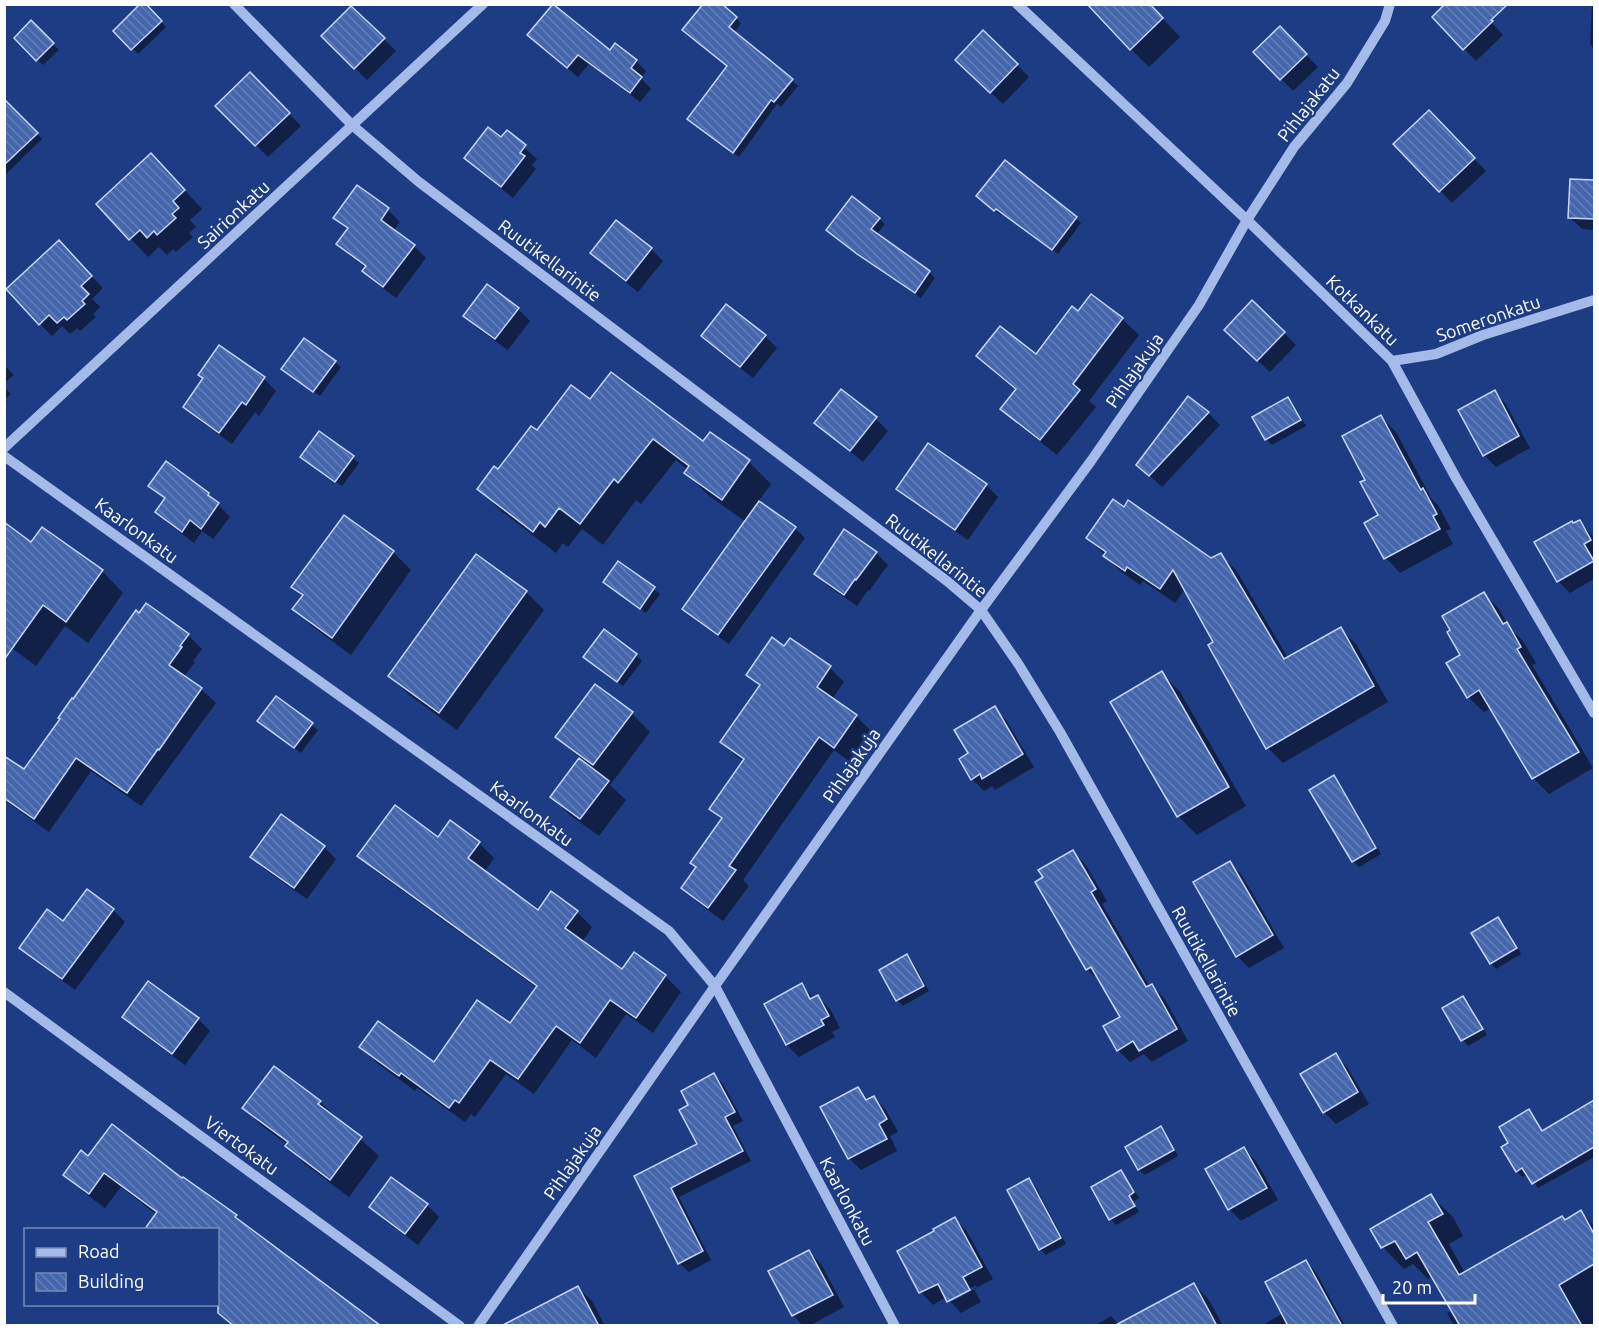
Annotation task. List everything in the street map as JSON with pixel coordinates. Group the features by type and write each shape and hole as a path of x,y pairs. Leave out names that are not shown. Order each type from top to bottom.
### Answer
{"street":[{"name":"Ruutikellarintie","path":"234,4 352,125 419,182 981,609 1060,732 1393,1326"},
{"name":"Sairionkatu","path":"4,448 483,4"},
{"name":"Kotkankatu","path":"1017,4 1247,220 1392,361 1456,478 1594,712"},
{"name":"Pihlajakatu","path":"1247,220 1294,147 1347,83 1385,21 1390,4"},
{"name":"Pihlajakuja","path":"478,1326 981,609 1091,461 1192,315 1247,220"},
{"name":"Someronkatu","path":"1392,361 1436,354 1483,335 1594,300"},
{"name":"Kaarlonkatu","path":"4,456 669,931 715,986 895,1326"},
{"name":"Viertokatu","path":"4,992 460,1326"}],"building":[{"path":"140,4 146,4 162,21 131,50 113,31"},
{"path":"553,4 610,50 615,43 637,60 631,68 642,77 630,93 578,55 567,68 527,35"},
{"path":"703,4 722,4 737,17 729,27 793,79 774,102 771,100 733,153 687,119 727,66 682,30"},
{"path":"1087,4 1150,4 1163,18 1130,50"},
{"path":"1445,4 1508,4 1463,50 1432,17"},
{"path":"351,6 385,38 354,69 321,36"},
{"path":"31,20 54,43 36,61 14,38"},
{"path":"1280,26 1307,54 1280,80 1253,52"},
{"path":"983,30 1018,64 990,93 955,60"},
{"path":"250,72 290,113 255,146 215,106"},
{"path":"4,99 38,133 4,165"},
{"path":"1429,110 1475,158 1439,192 1393,144"},
{"path":"488,127 501,137 507,130 526,145 520,153 525,156 501,187 464,158"},
{"path":"151,153 185,190 173,201 179,208 172,214 176,218 157,235 154,231 147,238 140,230 129,240 96,204"},
{"path":"1005,160 1077,217 1052,250 996,209 994,211 976,196"},
{"path":"1570,179 1594,180 1594,219 1568,218"},
{"path":"357,185 389,208 381,220 415,245 383,287 362,271 366,266 336,244 348,228 333,218"},
{"path":"852,196 880,218 871,229 930,271 915,293 826,230"},
{"path":"616,220 652,248 626,281 590,253"},
{"path":"59,240 92,276 81,286 89,294 82,301 85,304 67,320 64,317 57,323 49,315 39,325 6,289"},
{"path":"487,284 519,308 495,339 463,316"},
{"path":"1091,294 1123,318 1073,384 1080,390 1040,440 1000,409 1016,389 976,356 1000,326 1036,354 1072,306 1078,311"},
{"path":"1252,300 1285,332 1257,361 1224,330"},
{"path":"726,304 766,335 740,367 701,336"},
{"path":"304,338 336,361 313,392 281,369"},
{"path":"219,345 265,377 246,405 242,402 219,433 183,407 203,378 198,375"},
{"path":"611,372 703,441 710,432 750,460 722,500 684,473 689,466 653,439 618,483 614,479 580,524 559,508 545,527 540,522 533,532 477,489 494,466 498,469 531,426 537,430 571,385 590,399"},
{"path":"841,389 877,417 850,451 814,423"},
{"path":"1495,390 1519,436 1483,456 1458,410"},
{"path":"1188,396 1209,412 1149,476 1136,465"},
{"path":"1288,397 1301,420 1265,440 1252,417"},
{"path":"1381,415 1421,490 1423,488 1437,514 1433,516 1440,529 1384,559 1364,523 1378,515 1360,482 1365,480 1342,436"},
{"path":"319,431 354,456 335,482 300,457"},
{"path":"928,443 987,484 955,530 896,489"},
{"path":"166,461 219,503 201,529 190,520 182,532 155,512 165,498 148,486"},
{"path":"1113,499 1124,507 1128,500 1211,558 1221,553 1284,659 1341,627 1374,686 1266,749 1208,645 1213,642 1173,570 1160,589 1127,567 1125,571 1103,556 1106,552 1086,538"},
{"path":"759,501 796,527 718,635 682,609"},
{"path":"344,515 394,551 332,638 292,609 303,595 291,587"},
{"path":"1580,520 1591,540 1584,544 1594,561 1557,582 1534,542 1572,521 1573,523"},
{"path":"4,522 31,542 42,527 103,570 66,622 43,605 4,660"},
{"path":"844,529 877,552 844,595 814,574"},
{"path":"476,554 527,591 439,713 388,676"},
{"path":"618,561 655,587 640,609 603,582"},
{"path":"1484,592 1503,624 1507,622 1521,647 1517,649 1579,752 1532,779 1479,690 1467,698 1446,663 1460,655 1447,632 1450,630 1442,616"},
{"path":"146,603 189,634 169,665 202,688 127,793 76,758 34,819 4,798 4,756 24,769 136,610 139,613"},
{"path":"604,629 637,654 617,682 583,657"},
{"path":"772,637 784,646 790,638 831,666 817,687 857,715 834,748 819,737 729,866 736,870 708,908 681,888 696,867 690,863 722,818 709,809 744,759 720,742 760,685 746,675"},
{"path":"1162,671 1229,787 1177,817 1110,702"},
{"path":"595,684 633,712 593,765 555,737"},
{"path":"276,696 313,723 294,748 257,721"},
{"path":"995,706 1023,754 982,779 980,774 971,780 959,759 968,753 954,730"},
{"path":"579,758 609,781 580,819 550,797"},
{"path":"1334,775 1376,848 1352,862 1309,790"},
{"path":"395,805 438,837 450,820 480,842 468,858 538,910 551,891 578,911 565,928 622,969 634,952 666,975 636,1018 610,1000 580,1043 556,1026 518,1079 490,1060 459,1103 455,1100 449,1108 401,1073 399,1076 359,1047 378,1021 434,1062 477,1000 510,1023 537,986 357,856"},
{"path":"281,814 325,846 294,888 250,857"},
{"path":"1073,850 1096,889 1091,892 1146,987 1152,984 1177,1029 1139,1051 1133,1041 1117,1051 1103,1026 1120,1017 1091,967 1086,970 1035,882 1043,877 1038,870"},
{"path":"1230,861 1273,935 1236,957 1193,882"},
{"path":"87,889 114,909 62,979 19,948 47,909 63,921"},
{"path":"1498,917 1517,948 1490,964 1471,933"},
{"path":"907,954 924,986 896,1001 879,970"},
{"path":"148,981 199,1018 172,1054 122,1017"},
{"path":"802,983 810,999 818,995 829,1016 821,1020 824,1025 786,1045 764,1004"},
{"path":"1463,996 1483,1029 1461,1041 1442,1008"},
{"path":"1336,1053 1358,1092 1323,1113 1300,1074"},
{"path":"274,1066 321,1101 318,1104 362,1137 330,1180 285,1146 288,1142 242,1108"},
{"path":"714,1073 735,1112 725,1117 743,1151 671,1188 703,1251 678,1264 634,1176 697,1144 679,1110 688,1105 681,1091"},
{"path":"858,1087 866,1100 874,1096 887,1119 879,1124 887,1139 848,1159 820,1107"},
{"path":"1594,1100 1594,1147 1532,1184 1522,1168 1516,1172 1501,1147 1508,1143 1499,1127 1529,1109 1542,1131"},
{"path":"112,1124 182,1178 237,1215 235,1217 381,1326 234,1326 218,1313 219,1228 145,1228 157,1212 104,1173 89,1194 63,1175 81,1150 88,1156"},
{"path":"1161,1126 1174,1150 1138,1170 1125,1147"},
{"path":"1244,1147 1267,1188 1228,1210 1205,1169"},
{"path":"1121,1170 1134,1192 1129,1196 1135,1206 1109,1220 1091,1187"},
{"path":"391,1177 428,1204 405,1234 369,1207"},
{"path":"1029,1178 1061,1238 1039,1250 1007,1190"},
{"path":"1431,1194 1443,1214 1428,1222 1459,1275 1562,1216 1565,1220 1581,1210 1594,1234 1594,1264 1559,1285 1582,1326 1460,1326 1417,1252 1406,1259 1395,1241 1381,1248 1370,1229"},
{"path":"955,1217 982,1267 963,1277 970,1290 947,1302 938,1284 919,1293 897,1251"},
{"path":"809,1250 833,1295 792,1316 768,1271"},
{"path":"1306,1260 1342,1326 1288,1326 1265,1282"},
{"path":"1194,1283 1217,1326 1114,1326"},
{"path":"578,1286 599,1326 501,1326"}]}
